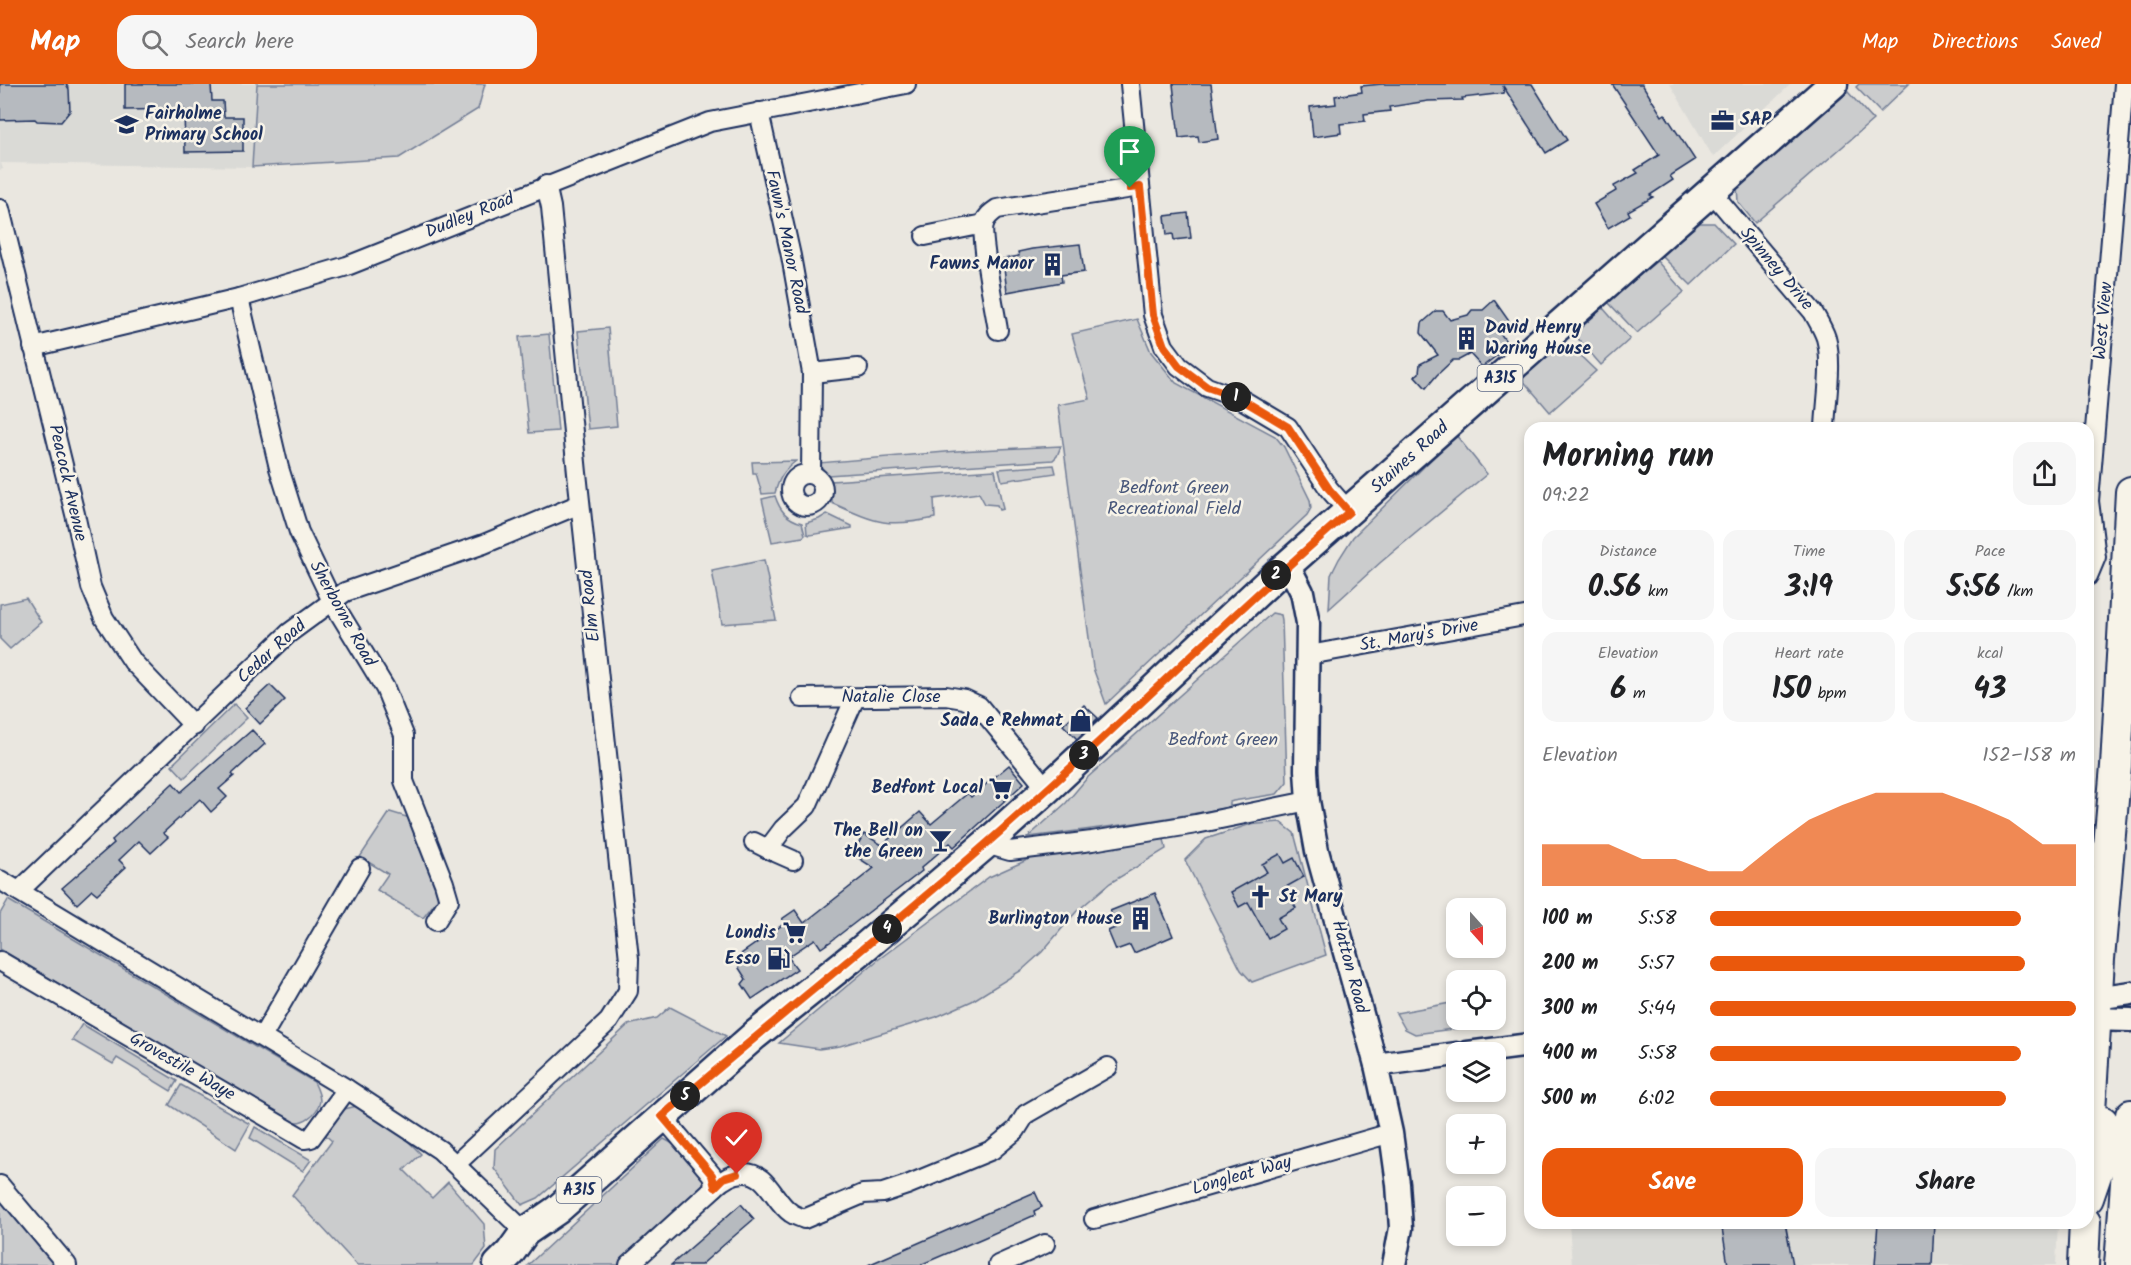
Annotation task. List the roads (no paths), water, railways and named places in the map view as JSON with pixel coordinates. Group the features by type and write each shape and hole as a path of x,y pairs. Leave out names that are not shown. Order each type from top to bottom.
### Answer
{"highway":[{"path":"2094,1181 2099,1166 2116,766 2131,492"},
{"path":"2094,1102 2107,1008"},
{"path":"2120,1265 2131,1115"},
{"path":"2083,1265 2085,1229"}],"main road":[{"name":"Staines Road","path":"498,1265 525,1232 556,1210 764,1028 859,952 986,844 1288,564 1833,84"}],"street":[{"name":"Dudley Road","path":"33,347 239,298 347,266 546,185 710,122 906,84"},
{"path":"1130,84 1153,315 1164,346 1179,366 1207,387 1241,399 1288,427 1329,489 1349,512"},
{"name":"West View","path":"2094,441 2124,84"},
{"name":"Fawn's Manor Road","path":"759,111 791,256 812,373 811,474"},
{"name":"Elm Road","path":"456,1164 609,1021 628,991 629,959 551,207 546,185"},
{"path":"998,330 984,240 984,224 989,215 997,209 1140,187"},
{"name":"Spinney Drive","path":"1710,190 1813,312 1821,325 1829,356 1825,422"},
{"name":"Peacock Avenue","path":"0,209 91,587 104,618 133,662 194,726"},
{"path":"925,236 984,224"},
{"name":"Sherborne Road","path":"239,298 279,468 299,532 332,601 385,688 404,735 404,782 444,883 448,900 436,921"},
{"path":"812,373 858,368"},
{"name":"Cedar Road","path":"20,890 289,633 345,592 484,544 580,504"},
{"name":"West View","path":"2094,541 2096,557 2094,562"},
{"path":"2096,557 2127,561"},
{"name":"Hatton Road","path":"1288,564 1302,592 1308,623 1306,770 1308,801 1317,850 1376,1065 1398,1184 1401,1228 1394,1265"},
{"name":"St. Mary's Drive","path":"1309,655 1524,616"},
{"name":"Natalie Close","path":"802,698 946,696 964,699 979,706 1047,789"},
{"path":"793,860 761,846 807,806 855,698"},
{"path":"986,844 1010,851 1092,841 1196,824 1308,801"},
{"path":"262,1036 360,868"},
{"path":"0,880 262,1036 440,1150 525,1232"},
{"name":"Grovestile Waye","path":"0,962 304,1139 311,1138 347,1089"},
{"path":"1506,1048 1524,1046"},
{"path":"1376,1065 1446,1055"},
{"path":"629,1265 724,1178 752,1173 763,1180 790,1213 804,1219 863,1194 883,1193 907,1185 992,1150 1016,1130 1026,1114 1108,1066"},
{"path":"662,1116 712,1175 715,1187"},
{"name":"Longleat Way","path":"1094,1219 1390,1133"},
{"path":"0,1185 67,1265"},
{"path":"998,1265 1045,1244"}],"place":[{"name":"SAP","path":"1722,120"},
{"name":"Fairholme Primary School","path":"127,124"},
{"name":"Fawns Manor","path":"1052,264"},
{"name":"David Henry Waring House","path":"1467,338"},
{"name":"Sada e Rehmat","path":"1081,721"},
{"name":"Bedfont Local","path":"1001,788"},
{"name":"The Bell on the Green","path":"941,841"},
{"name":"St Mary","path":"1261,897"},
{"name":"Burlington House","path":"1140,919"},
{"name":"Londis","path":"794,933"},
{"name":"Esso","path":"778,959"}],"park label":[{"name":"Bedfont Green Recreational Field","path":"1174,498"},
{"name":"Bedfont Green","path":"1223,740"}]}
